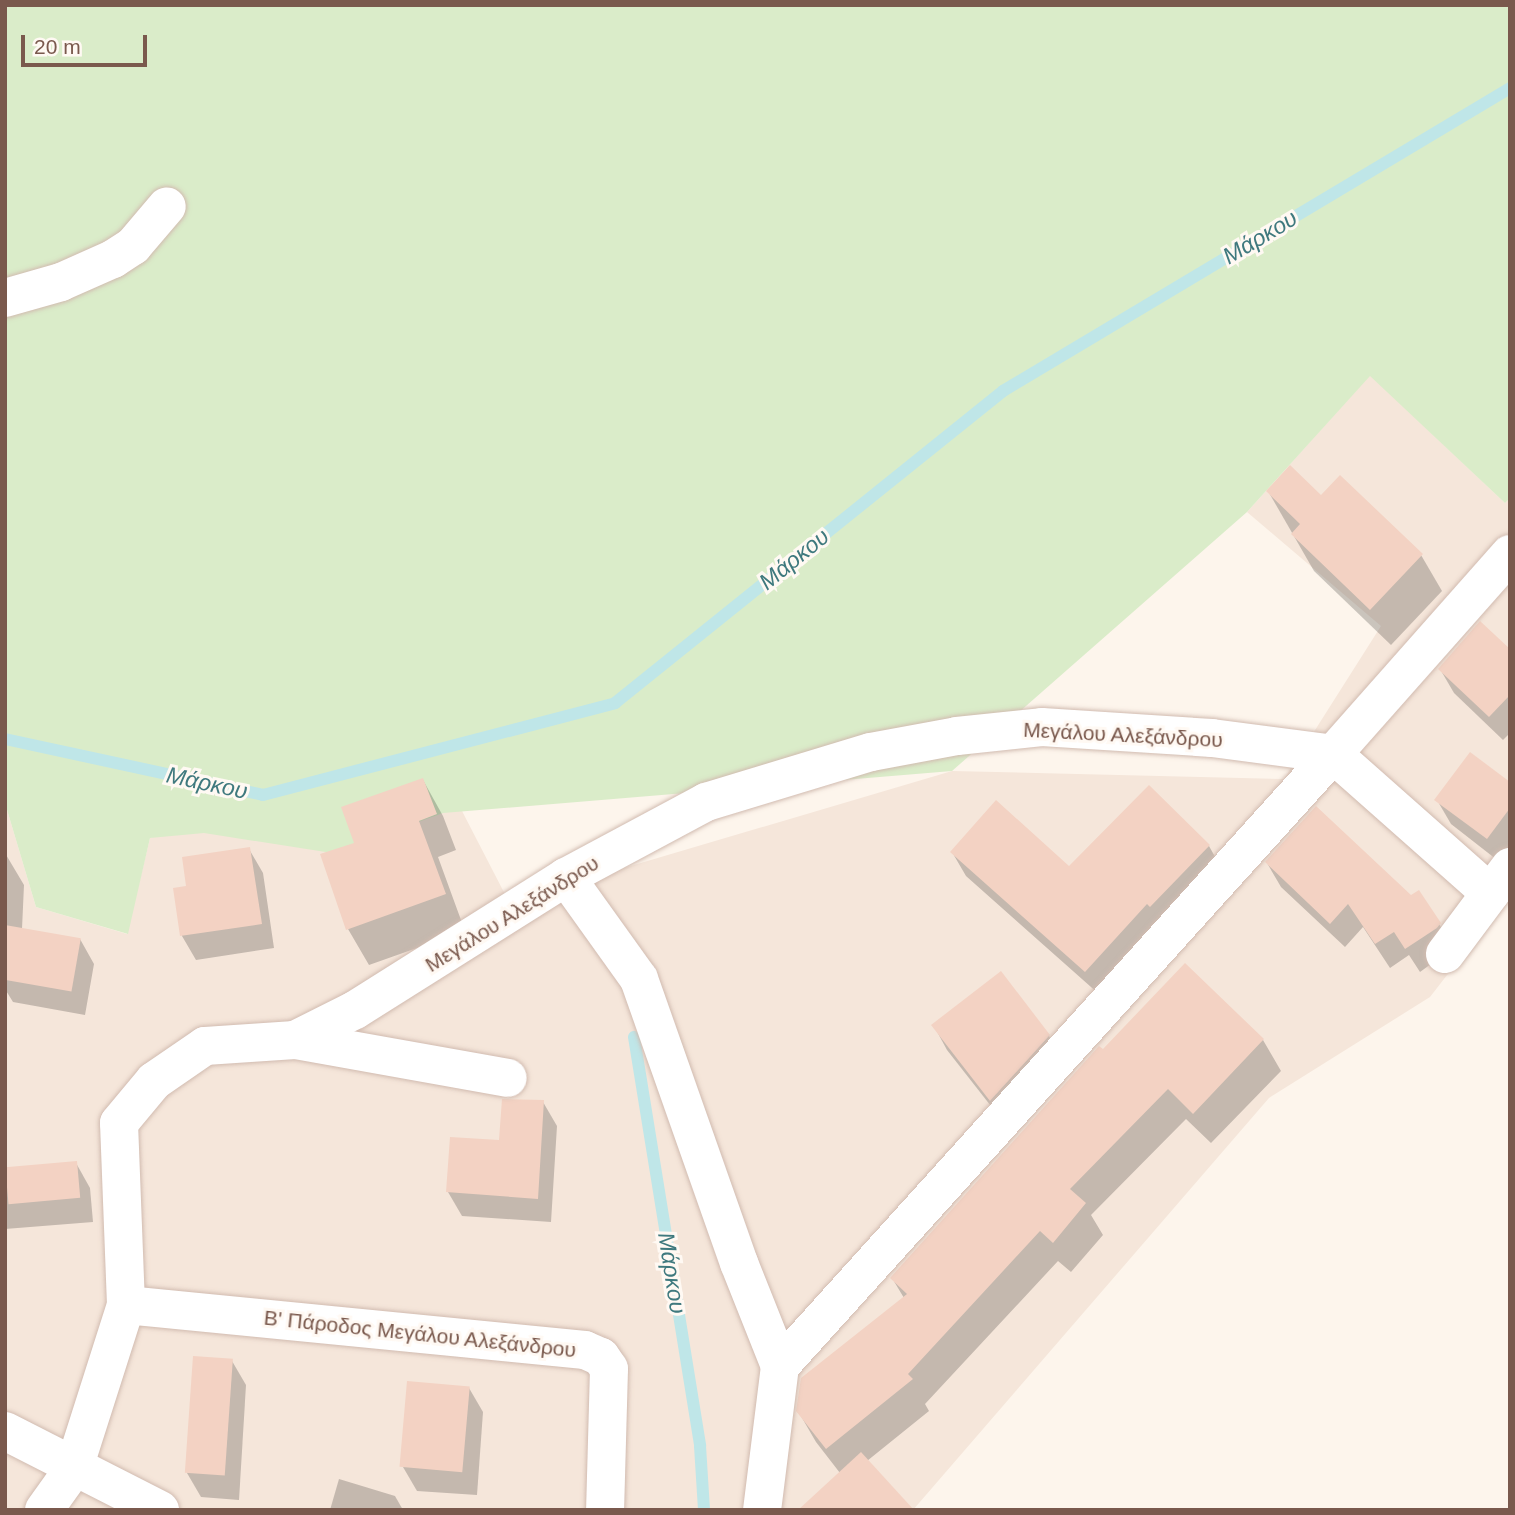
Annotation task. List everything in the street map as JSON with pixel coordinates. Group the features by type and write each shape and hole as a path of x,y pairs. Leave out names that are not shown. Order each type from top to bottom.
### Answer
{"street":[{"path":"5,298 61,282 113,259 133,246 167,206"},
{"path":"780,1366 1510,554"},
{"name":"Μεγάλου Αλεξάνδρου","path":"44,1510 74,1468 126,1305 119,1123 154,1081 205,1046 295,1040 355,1010 566,877 706,802 871,752 957,736 1042,727 1212,738 1333,754"},
{"path":"1333,754 1500,880 1445,954"},
{"path":"566,877 639,979 739,1263 780,1366 762,1510"},
{"path":"295,1040 508,1078"},
{"name":"Β' Πάροδος Μεγάλου Αλεξάνδρου","path":"126,1305 584,1350 601,1357 609,1369 605,1510"},
{"path":"5,1431 160,1510"}],"shaded area":[{"path":"1370,375 1505,503 1510,498 1510,894 1430,997 1269,1098 913,1510 5,1510 5,803 36,907 127,934 150,838 431,751 509,902 952,771 1284,779 1381,626 1247,512"}],"green space":[{"path":"5,5 1510,5 1510,498 1505,503 1370,376 1247,512 952,771 443,813 332,853 204,833 150,838 128,934 36,907 5,803"}],"building":[{"path":"1290,465 1321,495 1340,475 1423,554 1370,610 1291,534 1300,524 1266,491"},
{"path":"1480,621 1510,649 1510,695 1489,717 1438,669"},
{"path":"1470,752 1510,782 1510,808 1487,839 1434,800"},
{"path":"423,778 437,814 419,821 446,894 346,930 320,854 354,843 341,807"},
{"path":"1149,785 1210,845 1150,907 1147,904 1085,972 950,852 996,800 1069,866"},
{"path":"1316,806 1411,895 1419,890 1441,923 1437,928 1405,949 1394,932 1375,944 1348,904 1330,924 1265,862"},
{"path":"250,847 262,924 180,936 173,888 186,886 182,857"},
{"path":"5,925 81,938 71,992 5,980"},
{"path":"1185,963 1264,1039 1193,1114 1168,1089 1070,1189 1086,1203 1053,1243 1040,1231 908,1374 913,1379 826,1449 796,1411 801,1378 907,1294 890,1278 1099,1046 1103,1049"},
{"path":"1001,971 1050,1035 990,1101 931,1025"},
{"path":"502,1099 544,1100 538,1199 446,1192 450,1137 499,1140"},
{"path":"77,1161 80,1198 8,1204 5,1167"},
{"path":"193,1356 233,1359 225,1476 185,1473"},
{"path":"407,1381 470,1386 462,1472 400,1467"},
{"path":"861,1452 914,1510 798,1510"}],"waterway":[{"name":"Μάρκου","path":"5,739 263,795 615,703 1003,391 1510,88"},
{"name":"Μάρκου","path":"634,1037 700,1446 704,1510"}]}
